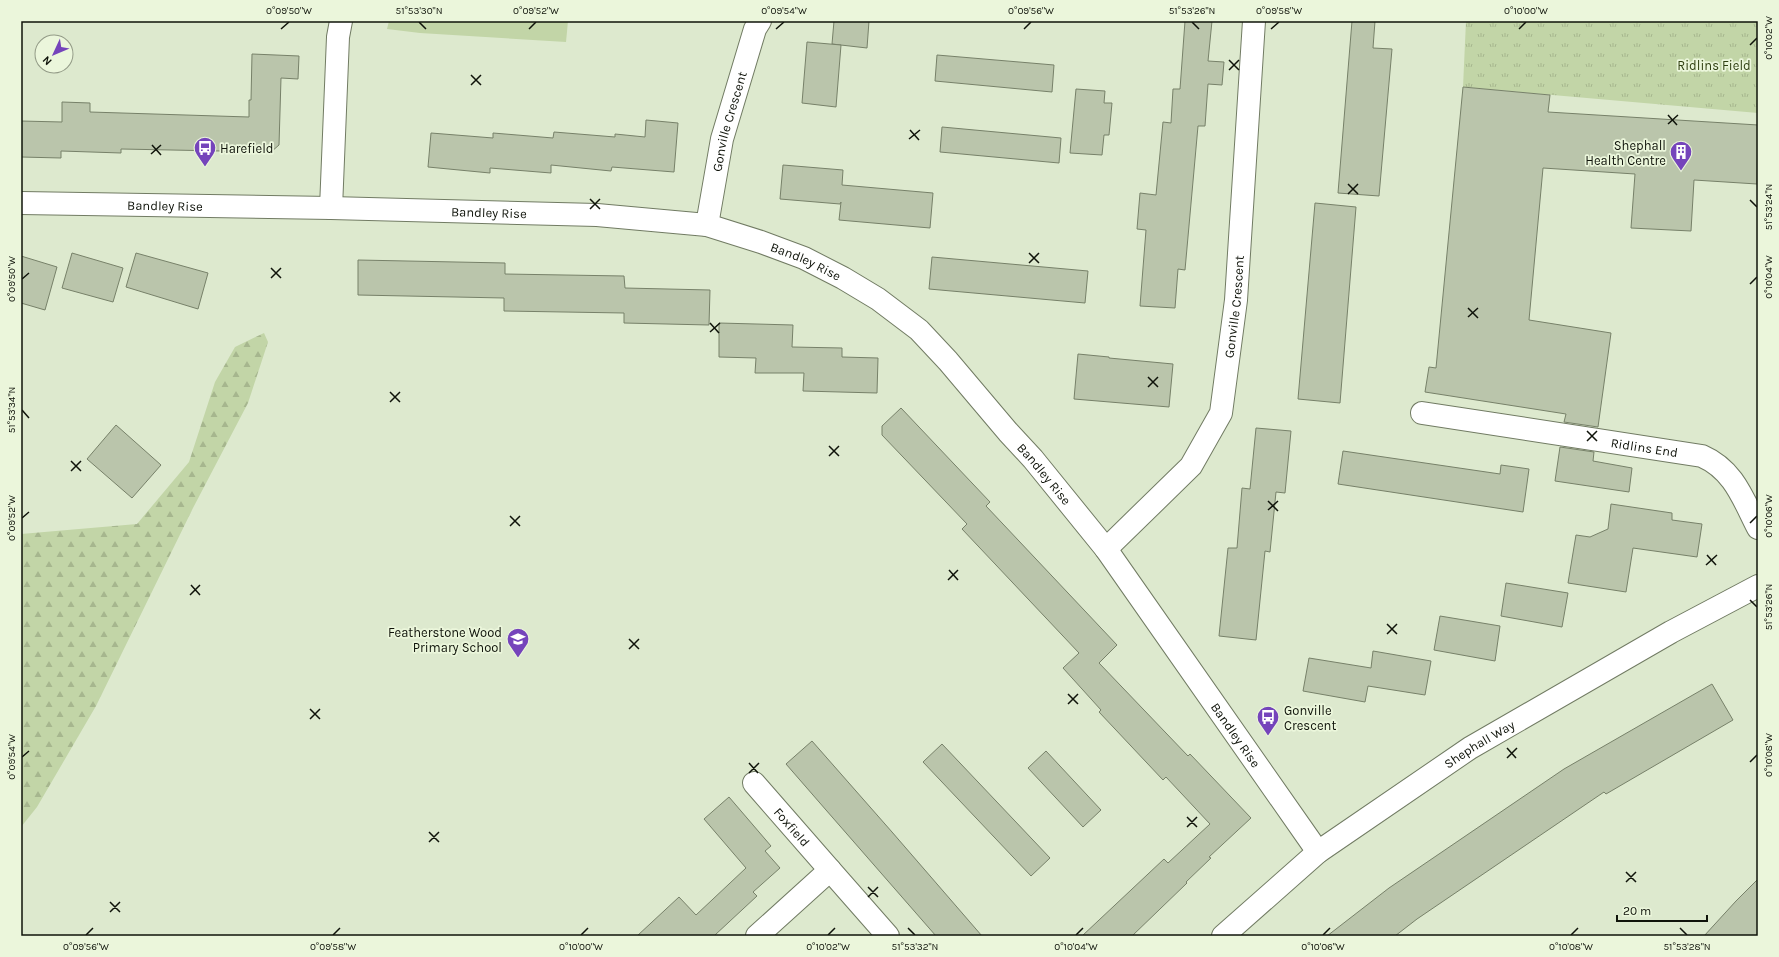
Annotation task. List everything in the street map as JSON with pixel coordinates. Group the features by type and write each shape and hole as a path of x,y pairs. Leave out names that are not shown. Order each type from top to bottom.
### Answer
{"street":[{"path":"331,208 338,37 341,21"},
{"name":"Gonville Crescent","path":"707,225 722,139 755,29 760,21"},
{"name":"Gonville Crescent","path":"1106,549 1191,466 1221,413 1236,300 1254,21"},
{"name":"Bandley Rise","path":"21,203 331,208 597,216 707,225 761,242 804,258 843,278 878,299 919,330 948,361 1033,459 1106,549 1318,852"},
{"name":"Ridlins End","path":"1422,412 1702,456 1713,461 1732,478 1758,528"},
{"name":"Shephall Way","path":"1223,936 1318,852 1470,748 1671,632 1758,586"},
{"name":"Foxfield","path":"754,783 888,936"},
{"path":"757,936 830,870"}],"green space":[{"path":"389,21 568,21 566,42 420,33 387,29"},
{"name":"Ridlins Field","path":"1466,21 1758,21 1758,113 1463,87"},
{"path":"264,333 268,342 248,403 193,508 96,706 37,807 21,827 21,534 137,524 189,462 215,382 235,347"}],"building":[{"path":"834,21 869,21 867,48 832,44"},
{"path":"1185,21 1212,21 1208,61 1224,62 1222,85 1208,84 1205,126 1198,126 1185,270 1178,269 1175,308 1140,306 1146,230 1137,229 1140,193 1156,195 1163,122 1171,123 1173,89 1180,89"},
{"path":"1352,21 1375,21 1373,48 1392,49 1379,196 1338,193"},
{"path":"807,42 841,45 836,107 802,103"},
{"path":"252,54 299,56 298,79 281,78 279,145 271,152 121,149 121,153 61,151 61,158 21,157 21,121 62,122 62,102 90,103 90,112 249,117"},
{"path":"937,55 1054,65 1052,92 935,81"},
{"path":"1463,87 1550,95 1548,112 1758,125 1757,184 1694,180 1691,231 1631,228 1635,174 1543,168 1529,320 1611,333 1598,427 1564,422 1566,414 1425,392 1429,367 1436,368"},
{"path":"1076,89 1105,91 1104,103 1112,103 1109,135 1104,135 1102,155 1070,153"},
{"path":"646,120 678,123 674,172 612,167 611,171 551,165 551,173 490,168 490,173 428,167 431,133 493,138 493,133 553,138 554,132 615,137 615,134 645,137"},
{"path":"942,127 1061,138 1059,163 940,152"},
{"path":"783,165 843,170 842,185 933,193 930,228 839,220 841,202 840,204 780,199"},
{"path":"1315,203 1356,207 1340,403 1298,399"},
{"path":"72,253 123,268 113,302 62,288"},
{"path":"136,253 208,273 198,309 126,287"},
{"path":"21,256 57,267 45,310 21,303"},
{"path":"932,257 1088,271 1085,303 929,289"},
{"path":"358,260 505,263 505,274 624,276 625,288 710,290 709,325 624,323 624,313 504,311 504,298 358,295"},
{"path":"719,323 793,325 792,347 842,348 842,357 878,358 877,393 803,391 804,373 755,373 756,358 719,357"},
{"path":"1078,354 1173,364 1169,407 1074,399"},
{"path":"901,408 990,502 986,506 1117,645 1099,663 1188,756 1190,754 1251,818 1209,857 1211,858 1186,882 1187,883 1132,936 1082,936 1164,859 1168,863 1210,824 1166,777 1163,780 1099,712 1101,710 1063,668 1079,653 962,529 967,524 882,435 882,426"},
{"path":"116,425 161,465 132,498 87,459"},
{"path":"1256,428 1291,431 1285,493 1276,492 1270,552 1265,551 1256,640 1219,636 1228,548 1237,548 1242,488 1250,489"},
{"path":"1560,447 1594,452 1593,461 1632,468 1629,492 1555,481"},
{"path":"1343,451 1500,474 1501,465 1529,469 1523,512 1338,484"},
{"path":"1611,504 1672,513 1672,520 1702,524 1697,557 1633,548 1626,592 1568,583 1576,535 1590,537 1608,529"},
{"path":"1506,583 1568,593 1562,627 1501,616"},
{"path":"1440,616 1500,626 1495,661 1434,650"},
{"path":"1373,651 1431,661 1425,695 1368,686 1365,702 1303,691 1309,658 1371,668"},
{"path":"1712,684 1733,720 1606,794 1604,792 1417,919 1395,936 1327,936 1389,888 1564,769"},
{"path":"812,741 982,936 936,936 826,810 786,764"},
{"path":"942,744 1050,858 1031,876 923,762"},
{"path":"1046,751 1101,810 1083,827 1028,768"},
{"path":"729,797 771,846 765,851 780,868 753,892 757,896 715,935 716,936 637,936 679,897 696,915 746,868 704,819"},
{"path":"1758,879 1758,936 1704,936 1736,901"}],"place":[{"name":"Harefield","path":"205,168"},
{"name":"Shephall Health Centre","path":"1681,172"},
{"name":"Featherstone Wood Primary School","path":"518,658"},
{"name":"Gonville Crescent","path":"1268,736"}]}
